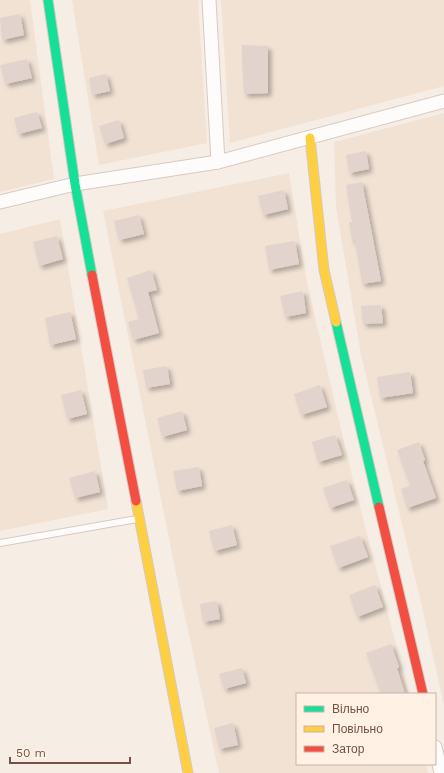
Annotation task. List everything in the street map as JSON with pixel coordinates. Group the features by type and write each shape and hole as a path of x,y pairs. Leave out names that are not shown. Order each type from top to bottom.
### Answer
{"street":[{"path":"48,0 75,184 188,773"},
{"path":"209,0 218,162"},
{"path":"0,202 75,184 218,162 444,101"},
{"path":"310,138 324,270 423,693"},
{"path":"436,751 441,773"}],"lane":[{"path":"0,543 139,518"}],"shaded area":[{"path":"0,0 30,0 54,179 0,192"},
{"path":"72,0 198,0 207,143 99,165"},
{"path":"221,0 444,0 444,86 230,143"},
{"path":"444,113 444,705 419,594 361,355 336,207 334,142"},
{"path":"289,173 307,283 352,476 409,693 296,693 296,765 426,765 428,773 219,773 182,603 103,211"},
{"path":"60,219 108,509 0,531 0,234"}],"building":[{"path":"20,14 24,35 2,40 0,18"},
{"path":"242,45 268,46 268,93 244,94"},
{"path":"27,59 32,78 5,84 0,65"},
{"path":"106,74 110,91 92,95 89,78"},
{"path":"37,112 42,128 18,134 14,118"},
{"path":"119,120 124,138 105,144 99,126"},
{"path":"366,151 369,169 349,173 346,155"},
{"path":"362,182 381,281 362,284 355,241 352,241 349,222 352,222 346,185"},
{"path":"284,190 288,209 263,215 258,196"},
{"path":"139,215 144,234 119,240 114,221"},
{"path":"57,236 63,259 39,266 33,242"},
{"path":"295,241 299,264 269,270 265,246"},
{"path":"151,270 157,290 148,292 159,333 133,340 128,322 139,319 127,278"},
{"path":"303,291 306,313 285,317 280,296"},
{"path":"381,305 383,323 363,324 361,306"},
{"path":"70,312 76,339 50,345 45,318"},
{"path":"167,366 170,384 146,388 143,370"},
{"path":"410,372 413,393 380,398 377,377"},
{"path":"320,385 327,407 301,415 294,394"},
{"path":"81,390 87,414 67,419 61,395"},
{"path":"182,411 187,430 162,437 157,418"},
{"path":"335,435 342,455 318,462 312,442"},
{"path":"419,442 425,460 423,461 436,498 407,508 401,489 410,486 397,450"},
{"path":"199,467 202,486 177,491 173,471"},
{"path":"95,471 100,492 75,498 69,478"},
{"path":"347,480 354,500 330,508 323,488"},
{"path":"232,525 237,545 214,551 209,531"},
{"path":"360,536 368,557 338,568 330,546"},
{"path":"375,585 383,607 357,617 349,595"},
{"path":"217,601 220,619 203,622 200,604"},
{"path":"391,644 399,667 397,668 405,693 381,693 366,653"},
{"path":"242,668 246,683 224,689 219,674"},
{"path":"233,723 238,745 219,749 214,728"}],"traffic: fast":[{"path":"48,0 75,184 92,275"},
{"path":"336,322 379,507"}],"traffic: slow":[{"path":"310,138 324,270 336,322"},
{"path":"136,501 188,773"}],"traffic: jam":[{"path":"92,275 136,501"},
{"path":"379,507 423,693"}]}
